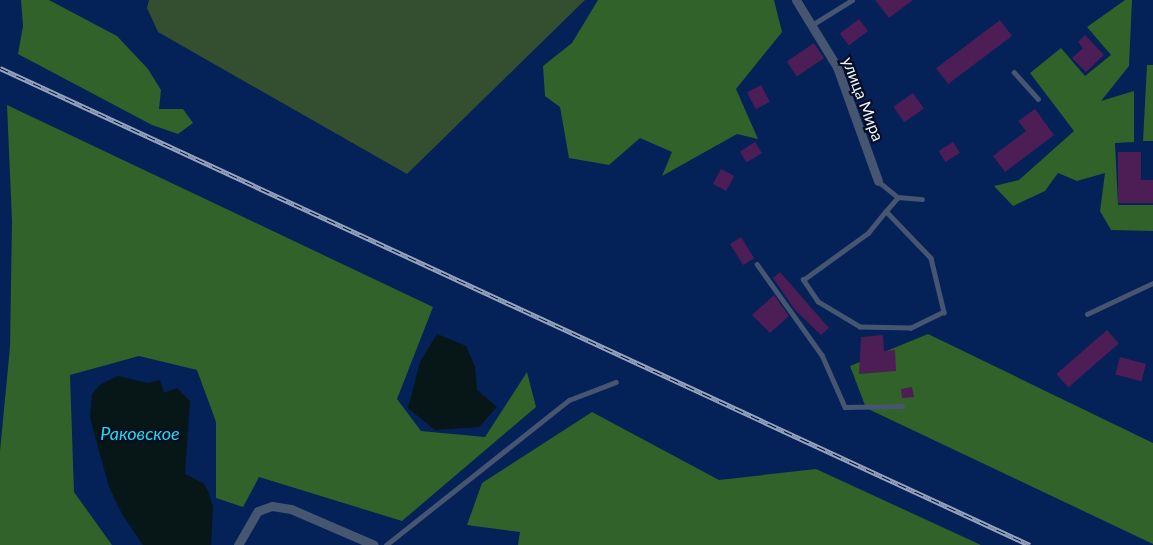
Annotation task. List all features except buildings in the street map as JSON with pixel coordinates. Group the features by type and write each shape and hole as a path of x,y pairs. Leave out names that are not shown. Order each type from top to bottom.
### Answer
{"street":[{"name":"улица Мира","path":"796,0 837,67 878,181"},
{"path":"238,545 251,518 258,511 272,506 291,509 374,545"}],"lane":[{"path":"812,26 852,0"},
{"path":"1014,72 1038,99"},
{"path":"878,181 898,197 922,199"},
{"path":"886,211 931,258 944,312 911,328 860,327 818,302 803,280 868,233 886,211 898,197"},
{"path":"757,264 822,355 844,407 902,406"},
{"path":"1087,314 1153,283"},
{"path":"386,545 569,400 616,382"}],"green space":[{"path":"21,0 49,0 117,36 148,69 161,90 159,109 183,109 193,123 178,134 152,125 18,54 23,26"},
{"path":"149,0 585,0 407,174 158,32 147,8"},
{"path":"598,0 774,0 782,32 736,89 758,139 737,134 662,176 672,152 640,138 609,165 569,158 560,107 545,96 543,66 572,43"},
{"path":"1125,0 1132,0 1129,66 1101,101 1134,91 1134,142 1115,143 1118,205 1153,205 1153,231 1111,230 1100,211 1105,173 1077,181 1058,173 1045,191 1013,206 994,186 1019,180 1074,131 1030,73 1061,48 1085,76 1111,55 1087,27"},
{"path":"1147,65 1153,65 1153,141 1143,141"},
{"path":"7,105 433,307 397,399 421,431 485,437 527,372 536,407 402,521 259,477 243,507 216,498 216,422 197,370 139,356 70,375 74,492 112,545 0,545 0,451 10,347 12,221"},
{"path":"928,334 1153,443 1153,544 866,408 850,366"},
{"path":"592,412 719,480 816,469 981,545 518,545 520,532 467,525 482,483"}],"water":[{"path":"437,334 466,346 475,367 477,390 497,407 479,427 435,430 408,408 420,362"},
{"name":"Раковское","path":"118,376 148,383 160,380 164,393 177,388 190,401 185,474 203,483 208,491 213,507 211,545 143,545 122,514 109,487 90,418 92,394 101,384"}],"railway":[{"path":"0,68 1030,545"}]}
